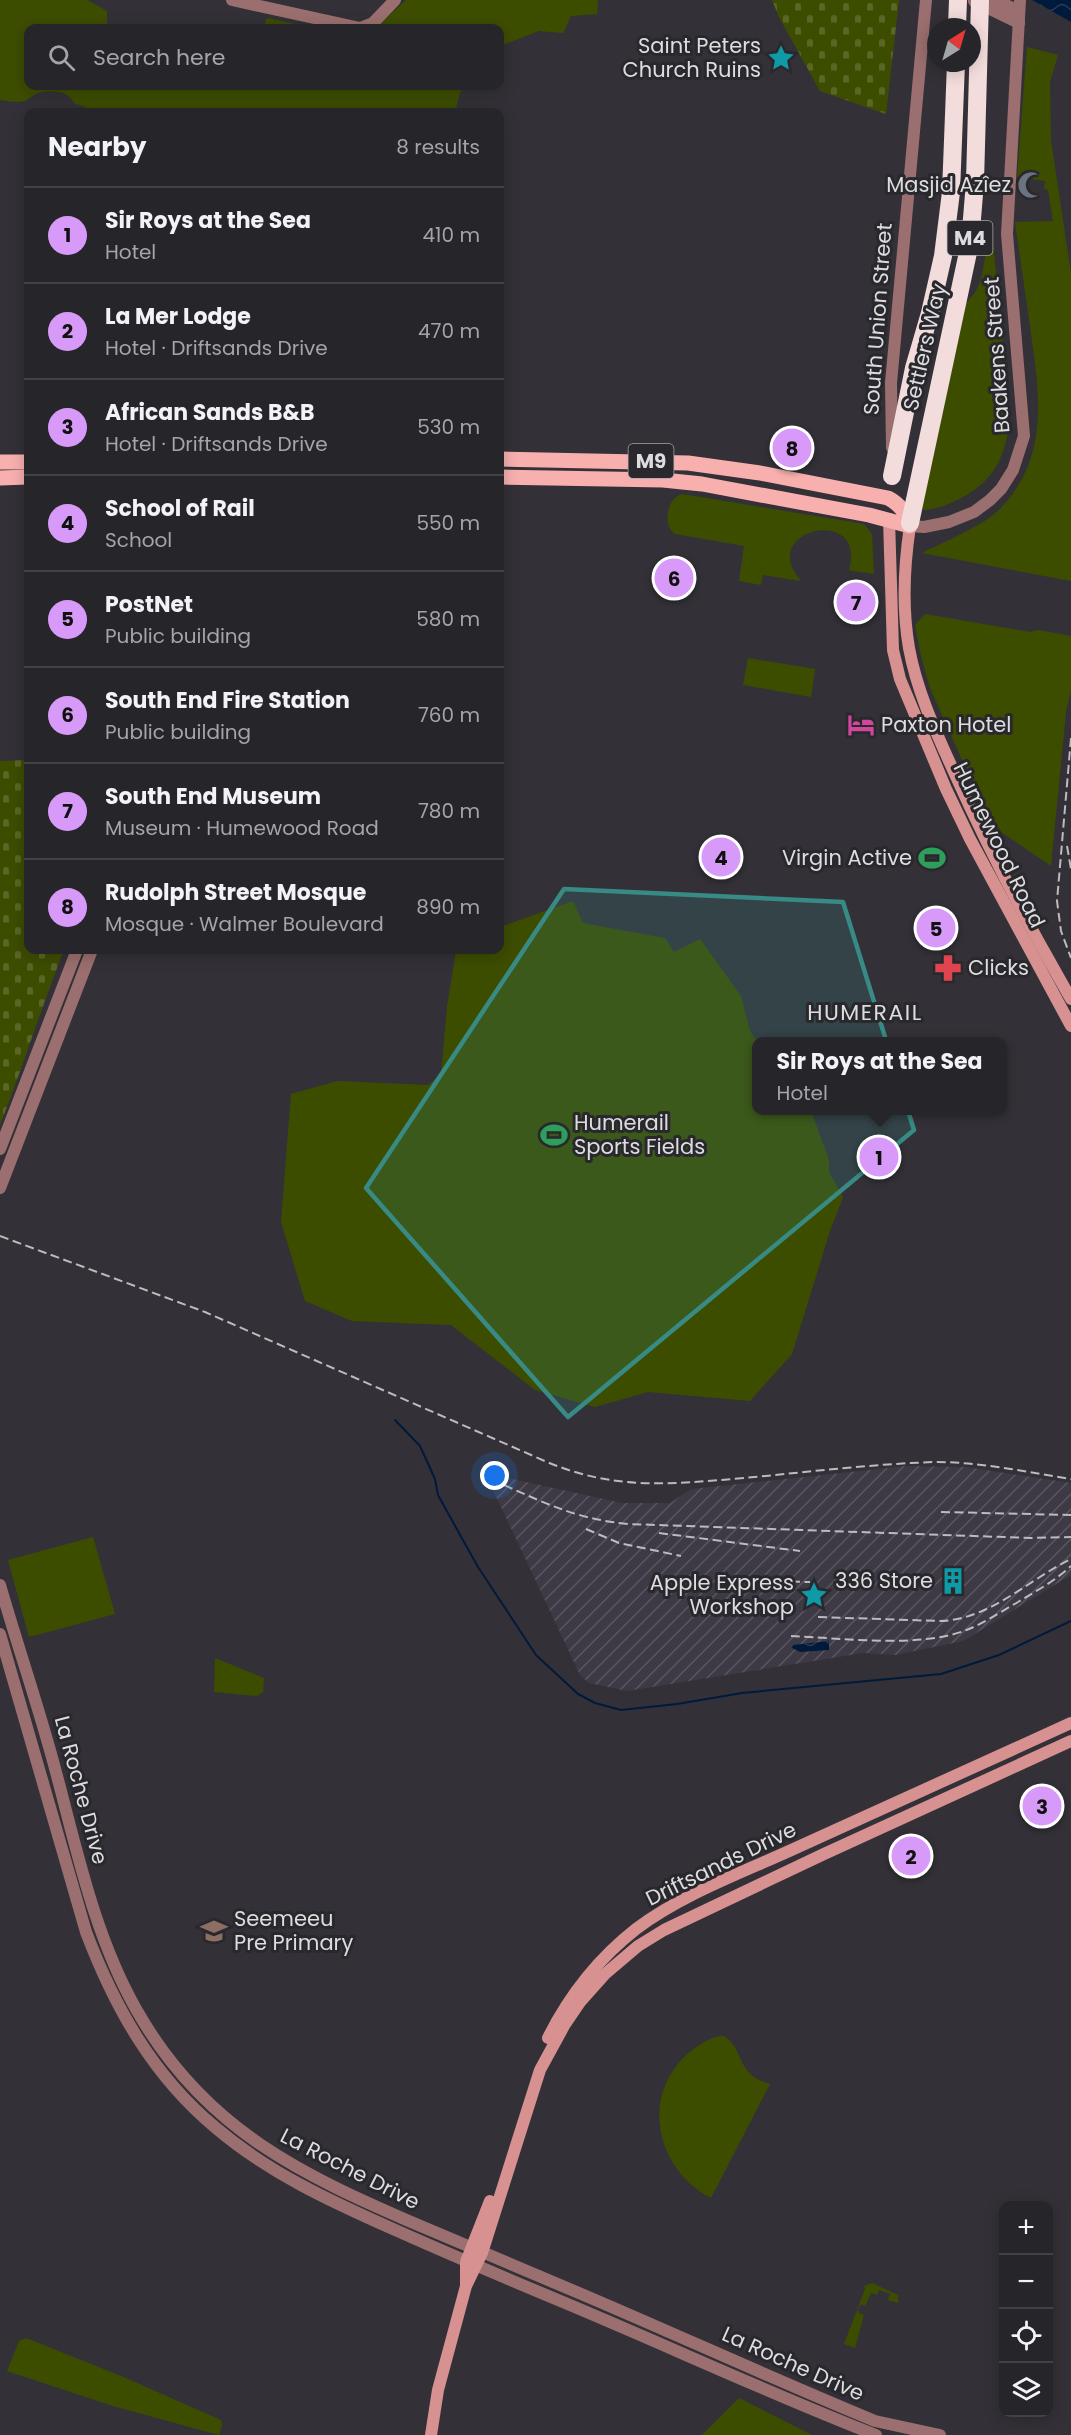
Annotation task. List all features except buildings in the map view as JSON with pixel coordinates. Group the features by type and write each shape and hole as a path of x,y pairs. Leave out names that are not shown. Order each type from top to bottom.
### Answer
{"highway":[{"path":"957,18 958,0"},
{"name":"Settlers Way","path":"910,524 970,243 975,182 980,0"},
{"name":"Settlers Way","path":"892,476 914,368 942,265 950,203 956,72"}],"main road":[{"name":"M9","path":"504,459 688,463 760,473 888,498"},
{"path":"0,462 24,462"},
{"name":"South Union Street","path":"888,498 892,476"},
{"path":"0,477 24,477"},
{"name":"M9","path":"504,477 663,480 702,484 910,524"},
{"path":"888,498 895,502 910,524"},
{"name":"Humewood Road","path":"888,498 893,650 900,679 928,748 970,839 1071,1026"},
{"name":"Humewood Road","path":"910,524 905,566 905,604 909,647 925,705 989,848 1071,999"},
{"name":"Driftsands Drive","path":"477,2250 544,2044 580,1986 635,1930 686,1899 1071,1723"},
{"name":"Driftsands Drive","path":"431,2435 438,2390 472,2264 540,2070 565,2024 580,2002 605,1974 638,1946 664,1930 1071,1741"},
{"path":"918,1792 926,1807"}],"street":[{"path":"232,0 342,24"},
{"path":"369,24 373,22 386,4 395,0"},
{"name":"South Union Street","path":"892,476 891,383 926,0"},
{"path":"972,0 1019,9"},
{"path":"995,0 1019,9"},
{"name":"Baakens Street","path":"910,524 924,527 949,522 974,512 990,500 1001,489 1013,470 1024,436 1007,234 1019,9"},
{"path":"0,1149 75,954"},
{"path":"0,1188 90,954"},
{"name":"La Roche Drive","path":"0,1585 43,1723 97,1920 123,1985 157,2043 182,2075 232,2124 294,2167 477,2250 875,2421 940,2435"},
{"name":"La Roche Drive","path":"0,1634 86,1932 103,1976 148,2056 175,2089 215,2127 278,2173 328,2200 472,2264 876,2435"},
{"path":"743,2379 748,2366"}],"highlighted area":[{"path":"564,889 843,902 914,1130 568,1417 366,1188"}],"shaded area":[{"path":"906,1466 966,1467 1071,1483 1071,1575 963,1641 895,1655 863,1653 627,1691 589,1683 580,1675 485,1473 622,1503 670,1503 691,1489"}],"green space":[{"path":"0,0 87,0 107,11 107,24 24,24 24,90 461,90 456,108 87,108 74,103 68,95 53,91 36,94 22,102 0,100"},
{"path":"406,0 598,0 597,14 571,16 563,33 539,31 504,44 504,24 381,24"},
{"path":"772,0 899,0 886,114 820,91"},
{"path":"267,18 295,24 265,24"},
{"path":"1027,47 1058,55 1050,82 1051,141 1071,273 1071,581 922,553 975,527 1001,508 1017,488 1035,445 1038,422 1036,375 1015,222 1053,221 1048,190 1044,189 1045,181 1017,177"},
{"path":"993,242 1009,413 1003,452 991,474 973,491 952,502 925,510 922,509 966,303 979,286 988,249"},
{"path":"682,494 864,524 872,534 874,574 849,570 851,549 843,537 830,531 815,531 801,537 792,548 791,563 801,581 763,575 761,585 739,581 744,546 675,534 671,530 668,525 668,512 673,501"},
{"path":"925,614 1030,632 1038,630 1071,636 1071,690 1066,712 1051,866 991,825 930,688 915,625"},
{"path":"748,658 815,669 811,697 743,685"},
{"path":"24,760 24,954 63,954 0,1125 0,761"},
{"name":"Humerail Sports Fields","path":"573,901 583,923 665,938 674,952 700,939 741,996 750,1031 754,1037 752,1037 752,1115 812,1115 829,1160 829,1172 843,1197 830,1231 792,1354 750,1401 648,1392 595,1407 535,1390 451,1325 352,1321 305,1301 281,1222 291,1094 337,1081 428,1085 441,1074 447,1007 455,954 504,954 504,926"},
{"path":"93,1537 115,1614 29,1637 8,1560"},
{"path":"215,1658 264,1678 263,1692 257,1696 214,1692"},
{"path":"724,2036 731,2041 751,2075 770,2084 711,2198 692,2185 677,2169 666,2150 660,2129 660,2108 664,2088 675,2068 698,2046 711,2039"},
{"path":"872,2283 898,2295 898,2303 888,2300 890,2294 879,2290 877,2295 871,2293 865,2306 861,2304 858,2310 864,2315 855,2348 844,2344 865,2289 864,2286"},
{"path":"26,2338 221,2420 219,2435 113,2406 7,2371 19,2341"},
{"path":"739,2398 812,2435 702,2435"}],"water":[{"path":"1032,0 1071,0 1071,22"},
{"path":"829,1641 829,1650 800,1652 792,1648 793,1645"}],"waterway":[{"path":"395,1420 420,1446 435,1479 438,1495 459,1533 478,1567 536,1655 578,1694 595,1703 621,1710 677,1704 742,1693 941,1674 999,1655 1071,1621"}],"railway":[{"path":"1071,738 1057,901 1061,931 1071,958"},
{"path":"1067,846 1071,869"},
{"path":"0,1236 205,1312 547,1462 597,1478 644,1483 692,1482 864,1466 952,1462 1071,1479"},
{"path":"504,1485 579,1515 628,1524 1031,1538 1071,1537"},
{"path":"941,1512 1071,1515"},
{"path":"586,1529 619,1543 681,1556"},
{"path":"659,1533 800,1551"},
{"path":"818,1617 940,1621 958,1619 975,1614 1008,1598 1071,1559"},
{"path":"791,1636 906,1641 950,1635 988,1620 1045,1586 1071,1566"},
{"path":"764,1581 810,1582"}],"place":[{"name":"Saint Peters Church Ruins","path":"781,58"},
{"name":"Masjid Azîez","path":"1031,185"},
{"name":"Rudolph Street Mosque","path":"792,448"},
{"name":"South End Fire Station","path":"674,578"},
{"name":"South End Museum","path":"856,602"},
{"name":"Paxton Hotel","path":"861,725"},
{"name":"School of Rail","path":"721,857"},
{"name":"Virgin Active","path":"932,858"},
{"name":"PostNet","path":"936,928"},
{"name":"Clicks","path":"948,968"},
{"name":"Humerail Sports Fields","path":"554,1135"},
{"name":"Sir Roys at the Sea","path":"879,1157"},
{"name":"336 Store","path":"953,1581"},
{"name":"Apple Express Workshop","path":"814,1595"},
{"name":"African Sands B&B","path":"1042,1806"},
{"name":"La Mer Lodge","path":"911,1856"},
{"name":"Seemeeu Pre Primary","path":"214,1931"}],"district":[{"name":"HUMERAIL","path":"865,1012"}]}
